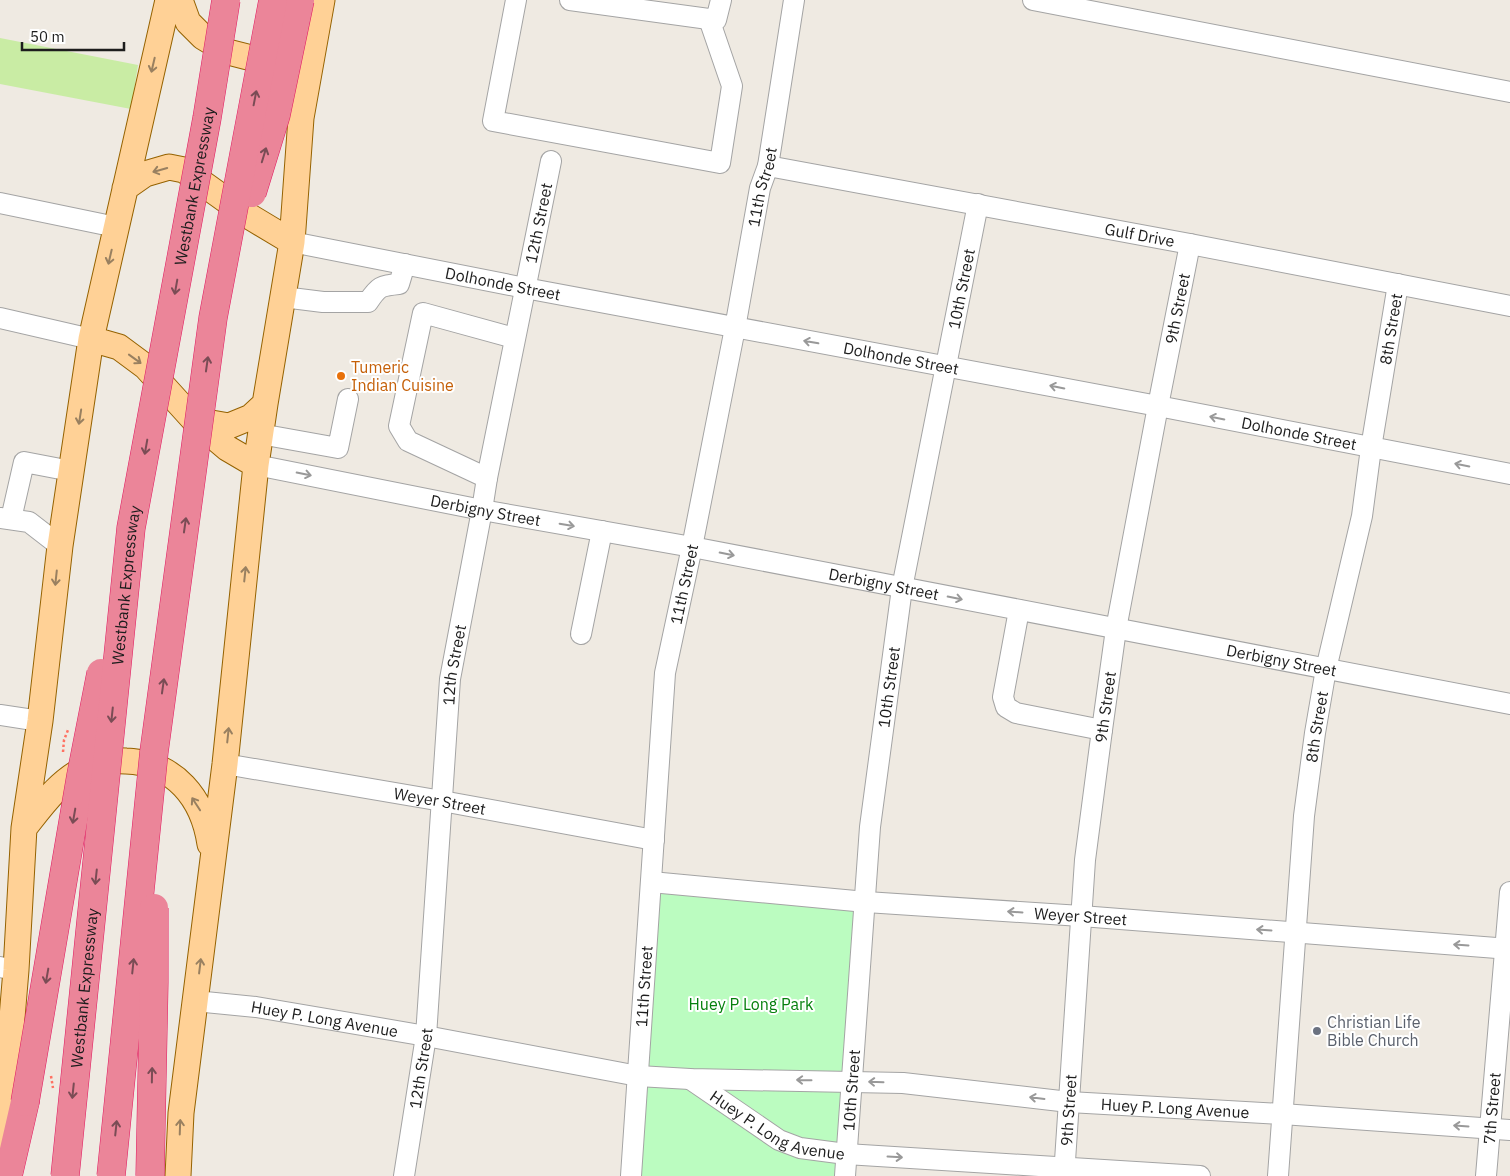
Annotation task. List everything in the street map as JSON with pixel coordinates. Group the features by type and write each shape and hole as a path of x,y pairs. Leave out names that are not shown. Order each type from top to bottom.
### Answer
{"highway":[{"path":"207,118 200,82 209,0"},
{"name":"Westbank Expressway","path":"64,1176 131,528 207,118 226,0"},
{"path":"111,1176 154,752 213,318 273,0"},
{"path":"213,318 276,115 314,4"},
{"path":"8,1176 25,1102 82,767 131,528"},
{"path":"150,1176 154,982 154,752"}],"main road":[{"path":"0,1161 8,968 24,828 40,721 60,546 91,339 168,0"},
{"path":"180,0 188,22 203,37 228,52 259,60 272,58 295,42 314,4"},
{"path":"178,1176 181,1113 226,764 256,465 292,242 301,118 314,4"},
{"path":"125,188 145,174 169,167 184,170 247,215 292,242"},
{"path":"91,339 119,347 146,367 194,420 227,448 256,465"},
{"path":"194,420 229,426 251,417 265,404"},
{"path":"24,828 55,790 88,767 110,761 132,761 148,764 161,768 171,774 180,782 196,804 207,828 212,867"}],"street":[{"path":"516,0 493,121 720,163 732,86 709,19"},
{"path":"570,0 716,20 720,0"},
{"name":"11th Street","path":"631,1176 665,673 735,328 760,188 768,166 794,0"},
{"path":"1033,0 1510,92"},
{"name":"12th Street","path":"404,1176 426,1036 450,679 514,338 551,161"},
{"name":"Gulf Drive","path":"768,166 978,204 1510,306"},
{"path":"0,203 116,228"},
{"name":"10th Street","path":"845,1176 870,827 902,588 978,204"},
{"name":"Dolhonde Street","path":"292,242 525,288 1158,406 1510,474"},
{"name":"9th Street","path":"1065,1172 1085,860 1102,730 1116,629 1190,244"},
{"path":"283,297 323,302 368,302 382,286 399,284 405,264"},
{"name":"8th Street","path":"1278,1176 1304,816 1315,733 1326,669 1362,516 1371,448 1398,284"},
{"path":"487,478 408,441 399,426 423,313 514,338"},
{"path":"0,318 91,339"},
{"path":"260,434 338,448 348,399"},
{"path":"60,546 29,522 5,518 24,462 71,471"},
{"name":"Derbigny Street","path":"256,465 482,510 692,547 1510,704"},
{"path":"581,634 602,531"},
{"path":"1019,610 1003,697 1006,707 1022,715 1102,730"},
{"path":"0,715 40,721"},
{"name":"Weyer Street","path":"226,764 654,840"},
{"name":"Weyer Street","path":"651,882 866,902 1081,916 1508,949"},
{"name":"7th Street","path":"1486,1176 1508,949 1510,892"},
{"name":"Huey P. Long Avenue","path":"195,1001 256,1007 426,1036 638,1076 690,1079 903,1083 1069,1102 1282,1114 1510,1130"},
{"name":"Huey P. Long Avenue","path":"690,1079 779,1140 800,1148 846,1154 1065,1172 1200,1176"}],"green space":[{"path":"0,38 138,65 131,109 0,84"},
{"name":"Huey P Long Park","path":"651,882 866,902 845,1176 631,1176"}],"place":[{"name":"Tumeric Indian Cuisine","path":"341,376"},
{"name":"Christian Life Bible Church","path":"1317,1031"}]}
